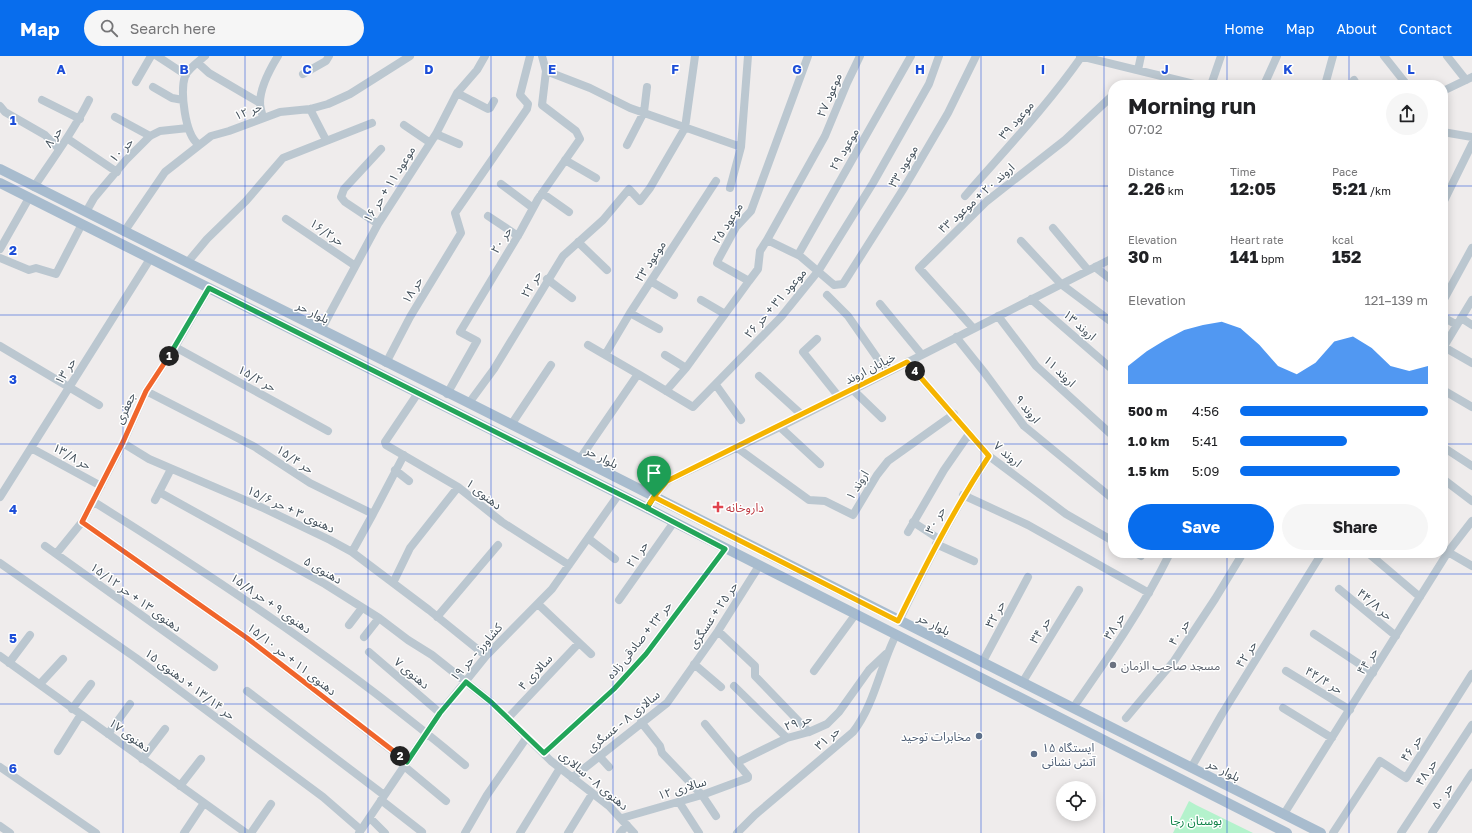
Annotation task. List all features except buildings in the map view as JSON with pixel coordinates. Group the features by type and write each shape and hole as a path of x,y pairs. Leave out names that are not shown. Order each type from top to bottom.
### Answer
{"main road":[{"name":"بلوار حر","path":"0,169 447,394 469,403 898,621 1321,833"},
{"path":"0,184 647,508 725,549 1287,833"},
{"path":"29,198 34,187"}],"street":[{"path":"136,82 152,56"},
{"path":"157,56 186,75"},
{"path":"198,144 192,139 188,128 183,100 186,75 205,56"},
{"path":"264,118 260,103 270,69 278,56"},
{"path":"303,74 326,61 329,56"},
{"name":"حر ۱۲","path":"124,232 165,172 198,144 211,136 280,112 310,109 328,104 350,94 410,56"},
{"name":"موعود ۱۱ + حر ۱۶","path":"321,330 354,264 429,142 436,134 457,93 477,70 485,56"},
{"name":"حر ۱۸","path":"386,363 410,317 461,231 456,220 455,213 527,109 528,104 520,95 530,56"},
{"path":"542,56 546,71 590,88 630,108 741,147"},
{"path":"685,128 695,56"},
{"path":"730,188 741,147 748,56"},
{"name":"موعود ۲۵","path":"749,281 717,263 736,227 751,211 808,56"},
{"name":"موعود ۲۷","path":"766,240 825,136 846,83 860,56"},
{"name":"موعود ۲۹","path":"798,255 911,56"},
{"name":"موعود ۳۱ + حر ۲۶","path":"588,345 694,407 782,317 819,270 873,182 929,84 939,56"},
{"name":"موعود ۳۳","path":"819,270 834,286 843,284 908,181 948,112 976,56"},
{"path":"1081,56 1178,80"},
{"name":"موعود ۳۹","path":"965,196 1025,130 1061,86 1081,56"},
{"path":"1138,70 1141,56"},
{"path":"1213,80 1221,56"},
{"path":"1266,80 1277,56"},
{"path":"1327,80 1334,56"},
{"path":"1384,56 1403,80"},
{"path":"1447,56 1469,78 1448,88"},
{"path":"198,63 209,73 260,103"},
{"name":"حر ۲۰","path":"447,394 477,341 460,332 542,193 564,160 579,142 580,137 576,131 542,104 546,71"},
{"path":"153,87 172,98 183,100"},
{"path":"627,145 644,112 647,87"},
{"path":"457,93 488,109 494,101"},
{"path":"42,100 80,119"},
{"name":"حر ۸","path":"34,187 59,149 68,139 89,100"},
{"name":"اروند ۲۰ + موعود ۴۳","path":"973,328 919,268 987,201 1065,140 1108,100"},
{"path":"0,106 5,112 45,135 59,149"},
{"path":"310,109 326,140"},
{"path":"116,117 150,136"},
{"path":"187,263 207,239 246,201 283,158 372,123"},
{"path":"404,124 429,142"},
{"name":"حر ۱۰","path":"86,212 94,198 150,136 160,131 188,128"},
{"name":"حر ۲۲","path":"469,403 494,369 562,256 603,220 629,189 640,201 650,188 685,128"},
{"path":"1448,133 1472,137"},
{"path":"436,134 459,144"},
{"path":"68,139 116,172"},
{"path":"1448,194 1472,144"},
{"path":"378,224 345,202 341,197 344,189 382,149"},
{"path":"564,160 596,178"},
{"name":"موعود ۲۳","path":"605,355 630,313 652,282 716,181"},
{"path":"501,184 533,208"},
{"path":"542,193 569,212"},
{"path":"0,249 29,198"},
{"path":"488,216 518,236"},
{"name":"حر۱۶/۲","path":"286,219 354,264"},
{"path":"0,258 29,270 36,268 56,274 82,224"},
{"path":"1053,228 1092,269 1108,278"},
{"path":"666,391 686,368 758,269 760,251 766,240 798,255 819,270"},
{"path":"1021,241 1061,284 1108,319"},
{"path":"578,242 607,270"},
{"path":"1448,292 1472,248"},
{"name":"حر ۱۳","path":"0,497 150,259"},
{"name":"خیابان اروند","path":"647,508 667,481 780,427 1108,261"},
{"path":"547,279 572,298"},
{"path":"652,282 674,295"},
{"name":"جعفری","path":"56,554 82,522 94,502 146,391 175,347 209,288"},
{"path":"828,294 848,316 887,372"},
{"name":"اروند ۱۳","path":"1031,299 1108,366"},
{"path":"701,300 725,314"},
{"path":"1448,340 1472,300"},
{"path":"880,304 922,355"},
{"path":"630,313 659,329"},
{"name":"اروند ۱۱","path":"998,316 1036,366 1108,431"},
{"path":"1448,319 1472,325"},
{"name":"اروند ۹","path":"956,337 1024,426 1108,495"},
{"path":"816,339 803,352 839,397"},
{"path":"0,346 99,405"},
{"name":"حر ۱۵/۲","path":"175,347 328,431"},
{"path":"1448,351 1472,363"},
{"path":"666,355 686,368"},
{"name":"اروند ۷","path":"907,362 954,414 968,434 989,456 1066,514 1108,538"},
{"path":"511,425 550,365"},
{"path":"580,460 638,374"},
{"path":"759,376 802,415"},
{"path":"716,385 741,420"},
{"path":"853,390 882,418"},
{"name":"حر ۱۵/۴","path":"146,391 255,447 310,483 373,514"},
{"name":"دهنوی ۱","path":"418,393 385,442 386,446 404,455 458,488 502,522 569,566"},
{"path":"1448,393 1472,407"},
{"name":"اروند ۱","path":"736,447 809,500 825,501 853,515 877,475 888,461 954,414"},
{"path":"780,427 820,464"},
{"path":"908,532 912,522 968,434"},
{"name":"دهنوی ۳ + حر ۱۵/۶","path":"123,442 149,459 261,507 352,552 437,616 486,656"},
{"name":"حر ۱۳/۸","path":"32,448 101,486"},
{"path":"1448,450 1472,466"},
{"path":"352,552 404,455"},
{"name":"حر ۳۰","path":"898,621 938,541 963,496 989,456"},
{"path":"155,500 171,469"},
{"path":"395,470 409,481"},
{"path":"1448,483 1472,500"},
{"path":"393,583 410,548 458,488"},
{"name":"دهنوی ۵","path":"159,492 325,584 379,618 466,682"},
{"name":"کشاورز - حر ۱۹","path":"360,832 428,734 440,713 486,656 538,604 589,539 619,494"},
{"path":"963,496 1028,525 1149,593"},
{"name":"دهنوی ۹ + حر ۱۵/۸","path":"94,502 156,540 267,614 428,734 464,765"},
{"name":"حر ۴۴","path":"1448,552 1472,521"},
{"name":"دهنوی ۱۱ + حر ۱۵/۱۰","path":"82,522 247,638 406,764 446,801"},
{"name":"حر ۲۱","path":"619,600 674,522"},
{"path":"912,522 938,541 974,562"},
{"path":"589,539 614,559"},
{"path":"437,616 498,545"},
{"name":"دهنوی ۱۳ + حر ۱۵/۱۲","path":"45,546 214,667"},
{"name":"حر ۲۳ + صادقی زاده","path":"544,753 614,689 646,654 725,549"},
{"path":"1448,552 1472,566"},
{"name":"حر ۳۸","path":"1073,708 1108,658 1149,593 1167,558"},
{"name":"حر ۴۰","path":"1126,718 1174,661 1239,558"},
{"name":"حر ۴۲","path":"1191,768 1222,714 1319,558"},
{"path":"1374,558 1420,597"},
{"name":"حر ۴۴","path":"1284,814 1444,558"},
{"name":"حر ۱۳/۱۴ + دهنوی ۱۵","path":"0,563 136,658 323,797 360,832"},
{"name":"حر ۲۵ + عسگری","path":"684,677 718,631 759,566"},
{"name":"حر ۳۲","path":"982,663 1028,577"},
{"name":"حر ۴۴/۸","path":"1339,589 1396,636"},
{"name":"حر ۳۴","path":"1022,683 1079,590"},
{"path":"538,604 591,654"},
{"path":"349,625 362,608"},
{"path":"814,671 855,615"},
{"path":"364,637 379,618"},
{"path":"718,631 755,666 755,676 809,732"},
{"path":"1314,634 1373,673"},
{"path":"9,663 30,635"},
{"name":"حر ۳۱","path":"737,833 755,815 853,732 861,722 881,674 887,654 896,635"},
{"name":"سالاری ۴","path":"508,718 579,643"},
{"name":"دهنوی ۷","path":"369,652 440,713"},
{"name":"حر ۲۹","path":"738,762 787,738 809,732 827,724 839,712 869,670 887,654"},
{"name":"دهنوی ۱۷","path":"0,656 40,684 80,716 108,734 246,833"},
{"path":"40,684 63,659"},
{"path":"694,664 721,687"},
{"name":"حر ۴۴/۴","path":"1286,671 1350,710"},
{"name":"حر ۴۶","path":"1333,833 1380,761 1406,778 1472,674"},
{"name":"سالاری ۸ - عسگری","path":"572,778 667,702 684,677"},
{"name":"دهنوی ۸ - سالاری","path":"466,682 508,718 560,768 624,821 634,833"},
{"path":"72,709 91,684"},
{"path":"734,686 787,738"},
{"path":"248,691 383,797 422,832"},
{"path":"108,734 130,704"},
{"path":"1283,708 1332,738"},
{"path":"58,751 80,716"},
{"path":"641,722 660,746 662,753 702,795 716,816"},
{"path":"705,724 738,762"},
{"name":"حر ۴۸","path":"1401,833 1472,725"},
{"path":"142,759 165,729"},
{"path":"464,833 487,795 527,737"},
{"path":"599,756 609,767"},
{"path":"180,786 201,759"},
{"name":"سالاری ۱۲","path":"624,821 748,778 738,762"},
{"path":"0,767 96,833"},
{"path":"520,833 560,768"},
{"name":"حر ۵۰","path":"1432,833 1472,773"},
{"path":"568,833 592,794"},
{"path":"184,833 204,802"},
{"path":"679,802 699,833"},
{"path":"251,833 271,804"},
{"path":"370,818 385,833"},
{"path":"620,833 624,821"},
{"path":"0,826 10,833"}],"green space":[{"name":"بوستان رجا","path":"1189,801 1196,805 1253,833 1173,833"}],"place":[{"name":"داروخانه","path":"718,507"},
{"name":"مسجد صاحب الزمان","path":"1113,665"},
{"name":"مخابرات توحید","path":"979,736"},
{"name":"ایستگاه ۱۵ آتش نشانی","path":"1034,754"}],"route":[{"path":"654,497 647,508 209,288 175,347 146,391 94,502 82,522 102,534 247,638 407,762 428,734 440,713 466,682 491,702 544,753 614,689 646,654 725,549 647,508 654,497 898,621 936,544 963,496 989,456 968,434 954,414 907,362 780,427 667,481 654,497"}]}
